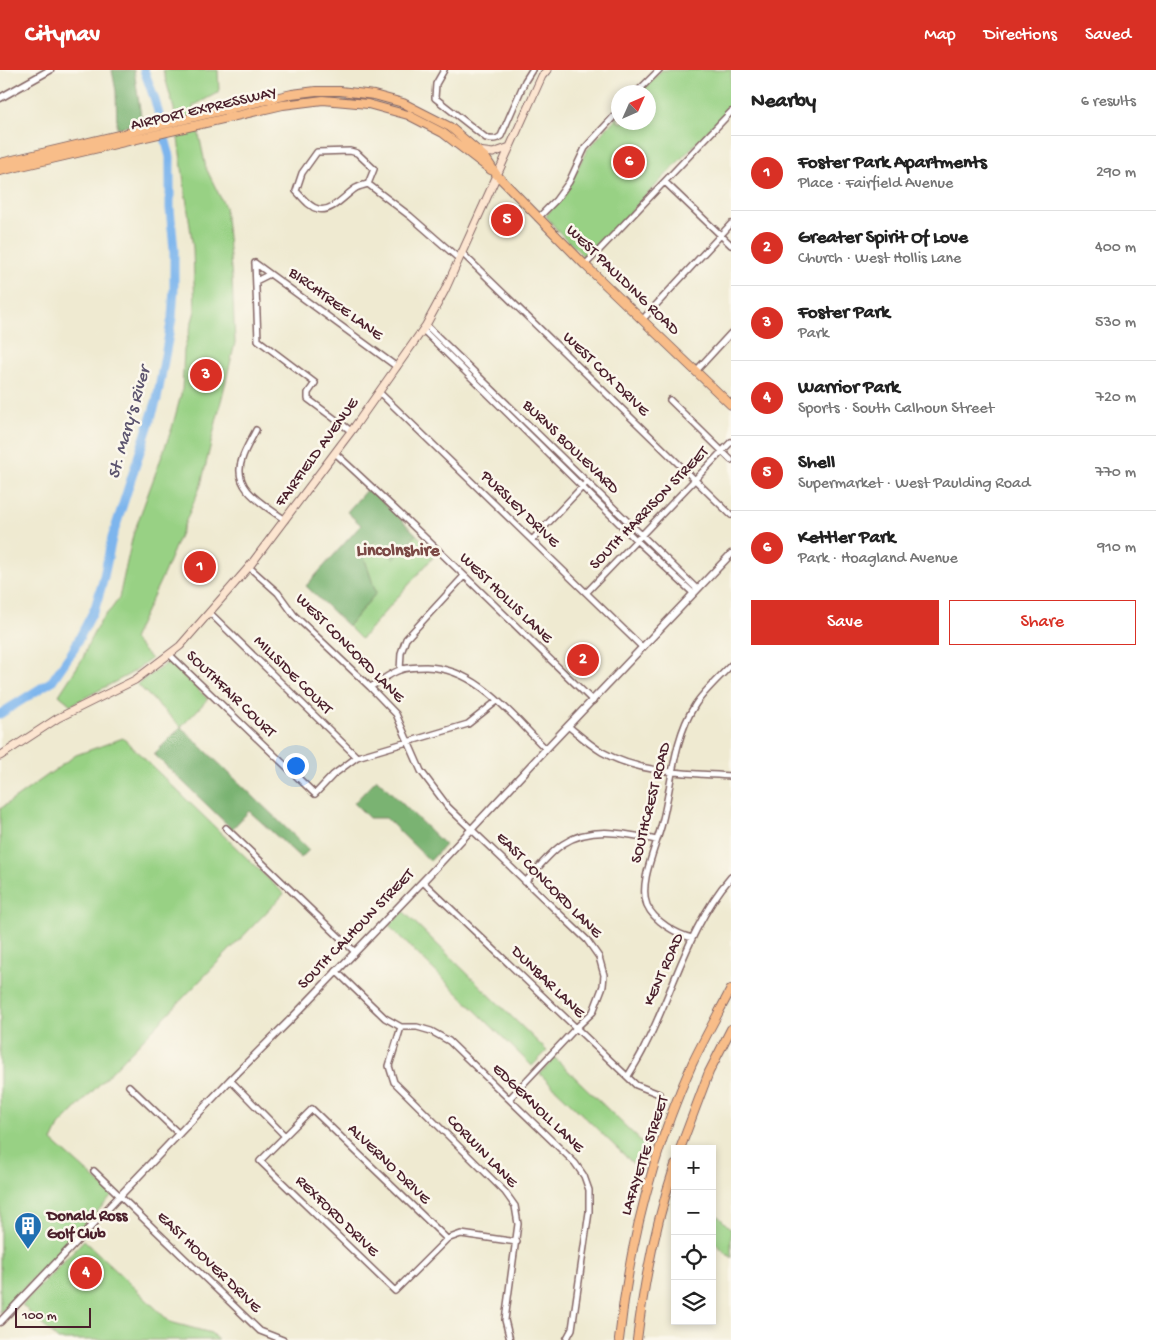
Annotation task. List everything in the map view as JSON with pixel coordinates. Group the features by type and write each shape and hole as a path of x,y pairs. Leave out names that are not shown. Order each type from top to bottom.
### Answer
{"main road":[{"name":"FAIRFIELD AVENUE","path":"0,756 58,718 135,680 170,654 180,646 249,567 286,520 425,327 546,70"},
{"name":"AIRPORT EXPRESSWAY","path":"0,163 268,98 316,91 340,91 374,95 403,103 450,127 485,157 496,174"},
{"name":"AIRPORT EXPRESSWAY","path":"0,171 283,105 322,100 368,104 408,115 443,133 496,174"},
{"path":"478,151 493,153 510,147"},
{"name":"WEST PAULDING ROAD","path":"496,174 585,265 731,405"},
{"name":"LAFAYETTE STREET","path":"618,1340 636,1237 648,1187 669,1123 692,1064 731,989"},
{"name":"LAFAYETTE STREET","path":"682,1145 709,1072 731,1029"},
{"name":"LAFAYETTE STREET","path":"637,1340 654,1241 671,1180"}],"street":[{"path":"0,98 50,70"},
{"path":"444,70 436,84 435,98 486,138 493,140 501,136 524,81 532,70"},
{"path":"644,85 658,70"},
{"path":"585,265 731,112"},
{"path":"538,218 556,200 569,182 585,148 611,120"},
{"path":"350,151 357,153 374,169 368,184 356,188 346,198 324,210 317,209 309,204 296,192 302,172 316,152 350,151"},
{"path":"665,182 731,245"},
{"name":"WEST COX DRIVE","path":"368,184 460,255 731,515"},
{"path":"642,320 731,224"},
{"path":"270,274 255,263 258,340 315,382 308,393 309,400 351,431"},
{"name":"BIRCHTREE LANE","path":"256,281 270,274 397,367"},
{"name":"BURNS BOULEVARD","path":"425,327 585,484 641,535 695,591"},
{"path":"696,371 731,333"},
{"name":"PURSLEY DRIVE","path":"379,392 642,647"},
{"path":"670,400 731,460"},
{"path":"256,430 242,458 241,480 251,495 286,520"},
{"name":"SOUTH HARRISON STREET","path":"587,592 731,442"},
{"name":"WEST HOLLIS LANE","path":"335,453 403,515 593,701"},
{"path":"532,540 585,484"},
{"name":"BURNS BOULEVARD","path":"585,484 636,540 695,591"},
{"name":"SOUTH CALHOUN STREET","path":"0,1322 230,1080 423,882 731,554"},
{"name":"WEST CONCORD LANE","path":"249,567 278,593 294,615 396,714 421,771 448,807 472,828"},
{"path":"400,670 401,653 406,639 464,576"},
{"name":"MILLSIDE COURT","path":"210,612 357,757"},
{"name":"SOUTHFAIR COURT","path":"170,654 315,794 333,775 357,757"},
{"name":"SOUTHCREST ROAD","path":"692,938 679,934 664,925 647,905 644,891 647,873 662,822 679,741 694,706 731,665"},
{"path":"370,688 400,670 420,667 452,671 476,682 546,749"},
{"path":"357,757 468,724 497,702"},
{"path":"568,726 590,745 633,766 673,772 731,776"},
{"path":"226,828 355,952"},
{"name":"EAST CONCORD LANE","path":"472,828 595,949 602,965 604,975 603,986 593,1012 576,1028"},
{"path":"525,882 562,844 584,835 609,832 657,840"},
{"name":"KENT ROAD","path":"628,1076 646,1046 692,938 722,888 731,877"},
{"name":"DUNBAR LANE","path":"423,882 636,1085 659,1094"},
{"name":"EDGEKNOLL LANE","path":"336,971 385,1018 401,1027 417,1027 431,1031 449,1041 510,1098 575,1163 584,1176 589,1190 589,1212 572,1329 566,1340"},
{"name":"CORWIN LANE","path":"401,1027 389,1066 394,1082 505,1192 515,1206 518,1224 505,1320 510,1340"},
{"path":"510,1098 576,1028"},
{"path":"230,1080 284,1135"},
{"path":"129,1086 179,1134"},
{"name":"ALVERNO DRIVE","path":"284,1135 312,1109 447,1239"},
{"name":"REXFORD DRIVE","path":"284,1135 260,1162 395,1291 447,1239"},
{"name":"EAST HOOVER DRIVE","path":"94,1171 260,1331 283,1340"},
{"path":"447,1239 461,1234 516,1242"}],"green space":[{"path":"112,70 134,70 142,123 117,128 116,91"},
{"path":"163,70 218,70 219,92 193,106 206,168 225,207 232,279 235,343 201,485 164,573 133,639 151,659 130,674 71,705 59,695 83,658 101,620 119,598 133,535 172,428 182,391 184,350 195,311 193,248 174,109"},
{"path":"662,70 731,70 731,106 588,257 584,257 546,216 565,192 587,150 611,124 611,130 656,130 656,85 648,85"},
{"path":"368,488 416,534 394,559 375,541 363,554 376,593 348,626 306,586 361,525 347,512"},
{"path":"416,534 435,555 361,639 348,626 376,593 363,554 375,541 394,558"},
{"path":"169,662 208,699 181,727 137,684"},
{"path":"181,727 309,850 301,858 249,811 232,829 154,754"},
{"name":"Donald Ross Golf Club","path":"123,738 284,894 59,1126 52,1141 113,1195 0,1313 0,809 76,755"},
{"path":"377,779 445,845 430,861 386,818 369,818 354,803"},
{"path":"403,911 547,1051 532,1066 389,926"},
{"path":"555,1058 649,1149 643,1173 540,1074"},
{"path":"716,1214 731,1229 731,1258 716,1244"},
{"path":"84,1240 170,1322 211,1333 218,1340 58,1340 22,1305"}],"waterway":[{"name":"St. Mary's River","path":"0,714 52,681 72,652 95,608 112,538 157,399 172,318 174,249 170,209 170,157 155,100 144,70"}],"place":[{"name":"Kettler Park","path":"629,162"},
{"name":"Shell","path":"507,220"},
{"name":"Foster Park","path":"206,375"},
{"name":"Foster Park Apartments","path":"200,567"},
{"name":"Greater Spirit Of Love","path":"583,660"},
{"name":"Donald Ross Golf Club","path":"28,1250"},
{"name":"Warrior Park","path":"86,1273"}],"district":[{"name":"Lincolnshire","path":"398,551"}]}
